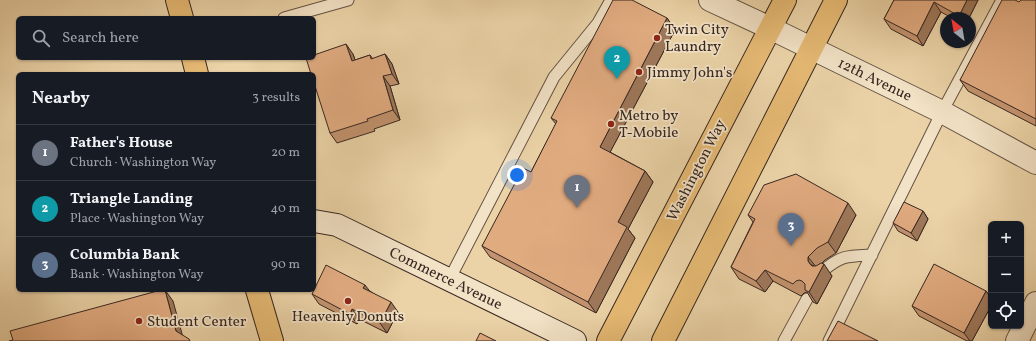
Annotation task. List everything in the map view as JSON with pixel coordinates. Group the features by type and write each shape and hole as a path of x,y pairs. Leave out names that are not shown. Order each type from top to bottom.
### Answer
{"main road":[{"path":"177,0 181,16"},
{"name":"Washington Way","path":"608,341 785,0"},
{"path":"663,341 836,0"},
{"path":"194,60 196,72"},
{"path":"258,292 272,341"}],"street":[{"name":"12th Avenue","path":"710,0 942,112 1036,163"},
{"name":"Commerce Avenue","path":"316,221 337,226 575,341"},
{"path":"1017,341 1036,303"}],"lane":[{"path":"291,16 348,0"},
{"path":"449,280 554,77 598,24 611,0"},
{"path":"829,341 942,112 1002,0"},
{"path":"823,271 840,258 872,255"},
{"path":"784,341 807,298"}],"building":[{"path":"613,0 632,0 667,18 600,147 645,171 618,222 627,227 588,302 482,246 523,168 531,172 557,121 551,118"},
{"path":"894,0 967,0 961,12 952,12 934,2 917,36 884,19"},
{"path":"1002,0 1015,0 1019,2 1021,0 1036,0 1036,119 960,80"},
{"path":"346,44 352,61 370,55 371,59 385,54 392,74 383,76 393,110 367,119 368,121 330,133 316,89 316,72 310,72 307,60 316,60 316,54"},
{"path":"796,174 848,203 828,242 817,248 808,257 808,261 812,266 816,266 821,263 824,264 809,292 805,290 805,284 799,280 793,284 765,270 756,281 731,267 755,219 748,215 764,185"},
{"path":"904,202 923,211 911,233 893,223"},
{"path":"934,264 986,291 964,333 912,306"},
{"name":"Heavenly Donuts","path":"326,265 365,285 363,288 391,302 380,323 352,309 350,314 312,294 313,292 316,292 316,286"},
{"path":"154,292 166,292 176,331 190,341 9,341 13,340 10,331"},
{"path":"838,321 878,341 827,341"},
{"path":"480,333 496,341 476,341"}],"place":[{"name":"Twin City Laundry","path":"657,38"},
{"name":"Jimmy John's","path":"639,72"},
{"name":"Triangle Landing","path":"617,79"},
{"name":"Metro by T-Mobile","path":"611,124"},
{"name":"Father's House","path":"577,208"},
{"name":"Columbia Bank","path":"791,246"},
{"name":"Heavenly Donuts","path":"348,301"},
{"name":"Student Center","path":"139,321"}]}
